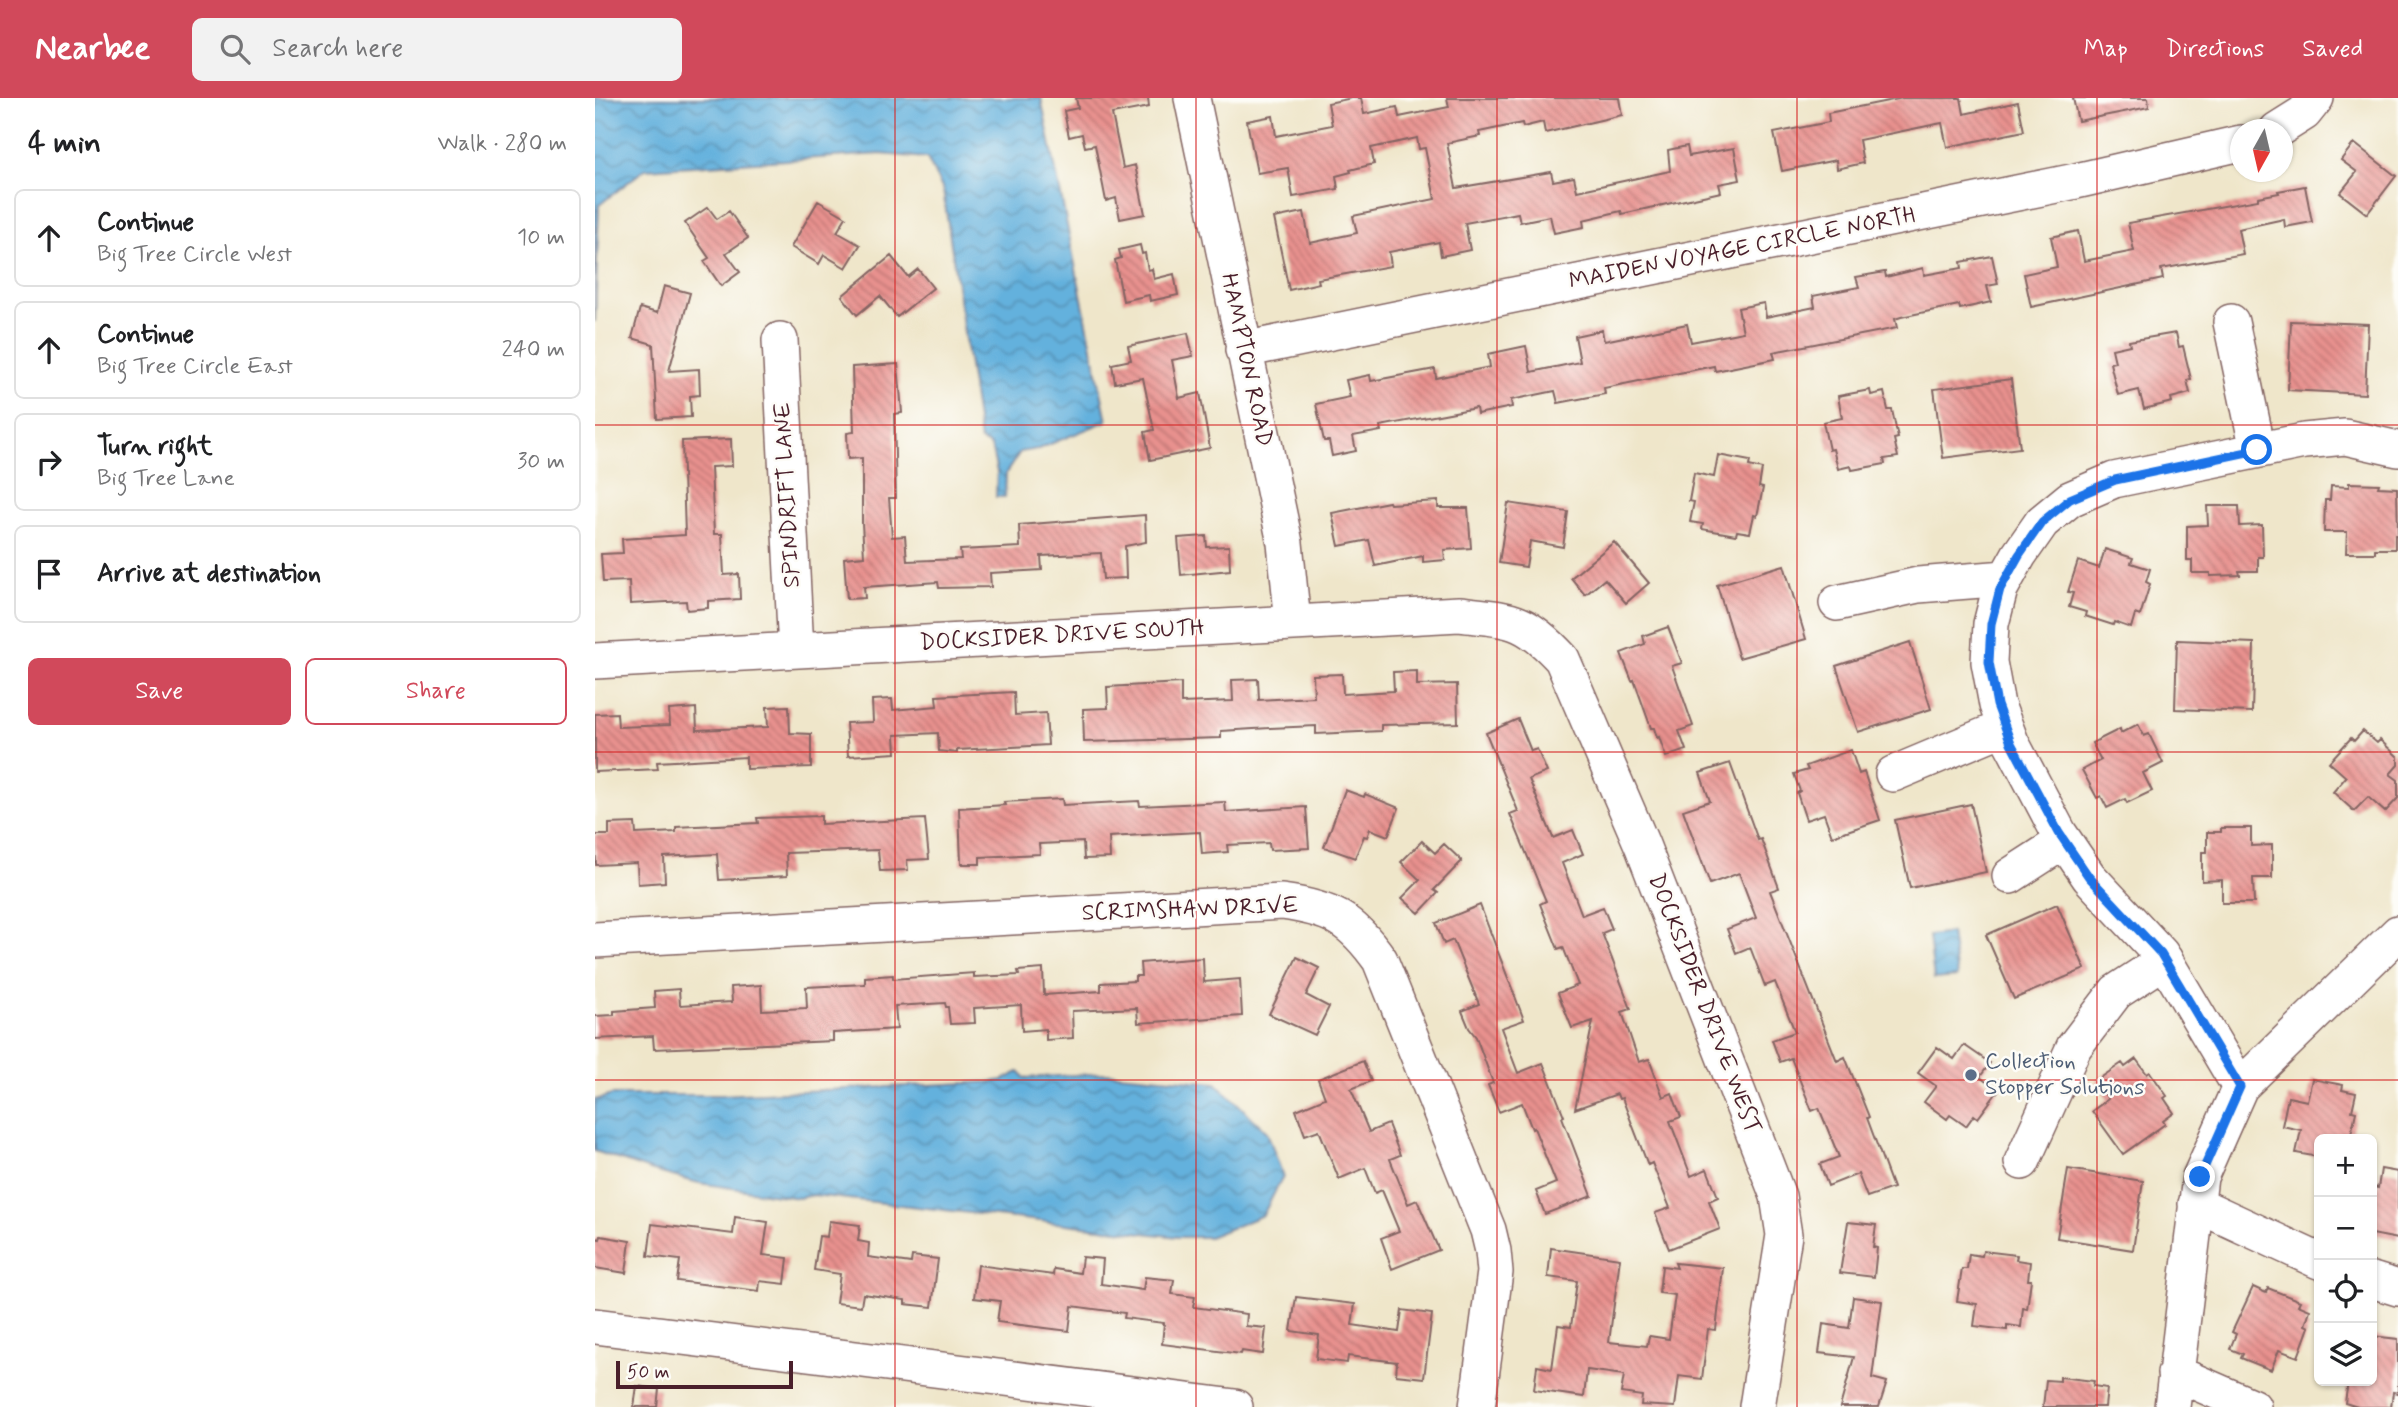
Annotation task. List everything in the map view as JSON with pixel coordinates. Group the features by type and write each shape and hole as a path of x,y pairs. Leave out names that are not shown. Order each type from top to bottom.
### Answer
{"street":[{"name":"HAMPTON ROAD","path":"1192,98 1285,543 1293,623"},
{"name":"MAIDEN VOYAGE CIRCLE NORTH","path":"1243,351 2075,181 2230,146"},
{"path":"2231,322 2257,450"},
{"name":"SPINDRIFT LANE","path":"780,340 796,650"},
{"path":"2240,1087 2165,960 2089,877 2064,841 2011,743 1997,705 1989,662 1991,624 2000,589 2019,555 2042,522 2070,499 2115,480 2304,441 2345,437 2398,449"},
{"path":"1837,603 1918,585 2006,578"},
{"name":"DOCKSIDER DRIVE SOUTH","path":"595,661 1459,614 1511,620 1527,628"},
{"name":"DOCKSIDER DRIVE WEST","path":"1527,628 1546,642 1562,659 1642,845 1778,1196 1784,1235 1757,1407"},
{"path":"1893,774 2005,727"},
{"path":"2010,876 2064,841"},
{"name":"SCRIMSHAW DRIVE","path":"595,940 1282,902 1312,906 1341,918 1364,938 1380,960 1488,1230 1495,1272 1477,1407"},
{"path":"2172,1407 2200,1177 2240,1087 2398,933"},
{"path":"2022,1161 2074,1047 2116,992 2165,960"},
{"path":"2196,1204 2317,1260"},
{"path":"2377,1282 2398,1289"},
{"path":"595,1326 1235,1407"},
{"path":"2175,1373 2253,1407"}],"water":[{"path":"595,98 1041,98 1107,421 1038,449 1020,452 1006,473 1005,497 996,497 997,472 991,446 980,440 943,190 927,158 880,154 645,169 599,205 595,322"},
{"path":"1951,933 1957,977 1934,979 1929,936"},
{"path":"1019,1072 1025,1078 1107,1073 1216,1083 1267,1132 1283,1176 1263,1215 1209,1237 1178,1237 814,1195 798,1198 699,1183 595,1151 595,1100 612,1095 720,1095 989,1082 1003,1080"}],"building":[{"path":"1076,98 1148,98 1149,107 1112,114 1123,168 1135,165 1145,214 1120,219 1116,198 1106,201 1095,145 1085,147 1082,134 1069,137 1064,111 1078,108"},
{"path":"1361,98 1364,114 1397,107 1399,117 1449,107 1447,98 1619,98 1622,115 1545,133 1543,122 1523,127 1522,123 1479,132 1480,136 1447,143 1456,188 1551,172 1553,181 1574,177 1577,191 1670,171 1668,150 1687,146 1689,156 1734,148 1740,180 1719,184 1721,192 1583,220 1584,227 1554,233 1550,216 1520,222 1518,213 1465,223 1470,250 1441,256 1439,242 1389,252 1391,266 1318,279 1319,283 1289,290 1274,218 1304,212 1310,243 1357,233 1353,216 1435,199 1425,148 1419,149 1417,138 1371,148 1374,164 1336,176 1338,189 1293,197 1288,168 1257,173 1247,121 1273,116 1276,136 1332,125 1328,103"},
{"path":"1903,98 1961,98 1964,114 2018,102 2024,131 1947,147 1942,123 1859,140 1863,163 1837,169 1836,160 1782,171 1774,133 1829,122 1828,113"},
{"path":"2073,98 2148,98 2149,107 2078,121"},
{"path":"2354,143 2396,176 2367,214 2340,193 2357,172 2341,160"},
{"path":"2305,186 2312,222 2285,227 2284,219 2238,229 2243,254 2161,269 2163,279 2031,307 2024,274 2057,267 2051,237 2078,231 2084,261 2134,251 2128,223 2258,200 2258,197 2279,193 2278,191"},
{"path":"818,201 846,217 837,232 860,245 846,268 824,255 819,264 791,247"},
{"path":"708,207 717,219 729,211 748,238 726,253 740,272 721,286 704,261 709,258 685,223"},
{"path":"1140,245 1142,254 1145,253 1148,270 1152,269 1154,279 1174,274 1178,295 1150,301 1149,295 1123,301 1115,260 1121,258 1119,250"},
{"path":"891,256 908,277 918,269 933,288 897,317 880,296 857,315 842,296"},
{"path":"1992,256 1998,284 1987,286 1991,302 1960,309 1959,305 1901,317 1895,319 1897,328 1773,352 1775,359 1715,371 1714,366 1604,388 1605,394 1558,403 1555,391 1511,400 1512,407 1477,414 1476,408 1380,426 1381,431 1353,436 1356,451 1332,456 1329,441 1324,441 1316,404 1350,397 1346,380 1370,375 1371,381 1435,369 1436,378 1490,367 1488,354 1526,346 1531,372 1580,362 1575,336 1602,330 1604,341 1687,324 1691,342 1743,332 1738,308 1764,303 1766,317 1815,307 1813,296 1859,287 1856,277 1885,272 1886,277 1923,268 1924,275 1962,268 1961,262"},
{"path":"664,286 690,293 669,371 699,369 700,395 690,396 691,417 657,419 653,344 632,338 640,308 657,313"},
{"path":"2291,321 2368,324 2365,394 2288,390"},
{"path":"1188,333 1193,356 1172,360 1179,398 1200,393 1210,448 1150,460 1145,432 1154,430 1143,378 1115,383 1112,364 1131,360 1128,346"},
{"path":"2176,333 2179,347 2183,346 2191,379 2187,380 2190,393 2171,398 2172,402 2144,409 2139,390 2118,395 2110,363 2115,362 2112,349 2130,345 2129,341"},
{"path":"898,364 902,413 894,414 896,498 889,498 892,537 905,536 907,561 961,559 960,550 1020,547 1019,525 1145,515 1146,542 1125,546 1126,578 1103,579 1101,553 1041,556 1042,570 990,573 991,587 939,588 938,582 864,587 865,598 847,599 844,558 864,556 862,458 848,459 847,433 854,432 852,367"},
{"path":"2011,379 2020,448 1943,458 1934,389"},
{"path":"1870,390 1871,395 1884,392 1888,410 1892,410 1898,438 1894,439 1898,457 1884,459 1885,464 1852,470 1851,466 1838,469 1833,449 1829,450 1823,422 1842,418 1838,396"},
{"path":"731,439 732,466 711,467 714,534 722,534 724,575 739,574 740,599 708,601 708,608 687,610 686,601 630,604 629,581 603,582 601,554 623,553 622,539 685,535 682,441"},
{"path":"1718,455 1750,461 1749,466 1762,469 1759,487 1763,488 1750,533 1737,531 1736,535 1702,529 1703,524 1690,522 1694,502 1689,501 1694,473 1714,477"},
{"path":"2349,483 2379,484 2378,487 2397,488 2398,535 2395,535 2395,549 2375,549 2375,553 2346,553 2347,532 2324,532 2325,500 2330,500 2331,486 2349,487"},
{"path":"1438,501 1438,508 1468,508 1471,548 1444,550 1445,560 1423,562 1423,556 1375,566 1369,540 1339,546 1332,513 1389,502"},
{"path":"1508,503 1568,512 1563,547 1530,541 1526,567 1499,563"},
{"path":"2207,506 2239,506 2240,526 2262,525 2263,557 2258,557 2258,571 2239,571 2240,575 2210,576 2210,573 2192,573 2192,560 2187,560 2187,526 2208,525"},
{"path":"1206,536 1207,547 1229,546 1230,570 1181,575 1178,538"},
{"path":"1614,542 1649,583 1626,603 1605,579 1585,595 1571,578"},
{"path":"2105,549 2133,558 2131,563 2150,569 2146,582 2150,584 2140,616 2135,614 2131,628 2085,616 2086,612 2069,607 2073,593 2068,592 2078,561 2099,568"},
{"path":"1784,565 1806,639 1739,658 1717,585"},
{"path":"1668,627 1682,663 1672,666 1693,726 1679,731 1686,750 1666,757 1659,737 1657,738 1654,728 1651,728 1621,653 1645,644 1643,636"},
{"path":"2177,640 2254,643 2252,712 2175,709"},
{"path":"1910,642 1931,709 1858,732 1836,666"},
{"path":"1417,671 1417,685 1457,684 1458,723 1381,725 1381,731 1316,734 1316,726 1270,728 1221,731 1221,738 1084,742 1083,709 1108,708 1107,687 1181,683 1181,703 1233,701 1232,680 1258,679 1259,700 1314,697 1313,675 1342,674 1343,694 1394,691 1393,672"},
{"path":"1014,692 1015,715 1046,713 1048,745 957,750 957,753 939,751 938,733 895,735 896,753 848,756 846,723 873,722 872,700 892,699 893,710 937,706 936,696"},
{"path":"789,706 790,733 811,734 811,767 746,769 746,757 657,762 658,769 595,772 595,714 617,713 618,727 670,725 669,710 696,708 697,730 768,727 767,707"},
{"path":"1518,719 1531,751 1537,749 1547,772 1529,779 1553,838 1573,830 1583,854 1562,863 1582,915 1603,907 1612,929 1602,933 1631,1009 1622,1012 1639,1062 1649,1059 1663,1097 1672,1093 1681,1117 1670,1121 1691,1176 1707,1169 1718,1197 1709,1201 1720,1229 1669,1249 1655,1213 1670,1208 1652,1163 1648,1165 1622,1098 1619,1099 1617,1094 1575,1109 1593,1021 1572,1028 1558,993 1578,985 1563,947 1558,949 1540,904 1546,901 1510,814 1518,811 1486,733"},
{"path":"2138,724 2144,736 2149,734 2163,763 2143,773 2152,791 2127,803 2125,799 2107,808 2101,796 2097,798 2082,770 2101,760 2092,743 2120,729 2121,733"},
{"path":"2363,731 2377,743 2380,740 2398,757 2398,765 2390,774 2398,780 2398,798 2385,812 2368,797 2354,811 2333,792 2346,777 2329,762 2351,738 2354,741"},
{"path":"1851,750 1859,774 1864,772 1880,820 1832,836 1824,814 1806,820 1794,774 1808,770 1806,766"},
{"path":"1730,763 1779,888 1770,891 1837,1061 1845,1057 1893,1188 1867,1197 1858,1174 1828,1186 1820,1164 1839,1157 1819,1108 1812,1111 1791,1058 1780,1062 1772,1040 1795,1032 1775,982 1765,986 1750,947 1736,953 1727,929 1756,918 1739,873 1710,884 1683,810 1710,801 1700,773"},
{"path":"1345,790 1364,797 1365,794 1399,808 1388,836 1370,829 1367,837 1364,836 1355,858 1324,847"},
{"path":"1062,799 1063,805 1139,801 1140,806 1225,802 1226,812 1306,807 1309,848 1270,850 1269,843 1227,845 1228,852 1202,854 1200,832 1109,837 1110,858 1084,859 1083,842 1039,844 1040,854 980,857 980,864 961,864 959,808"},
{"path":"1971,804 1986,872 1910,888 1895,820"},
{"path":"821,816 821,824 925,819 929,859 907,860 908,870 880,871 878,850 786,853 787,876 719,880 717,854 664,857 665,882 638,884 637,863 596,865 595,835 609,835 609,824 635,823 636,834 676,832 676,827 758,823 757,818"},
{"path":"2221,828 2251,828 2251,846 2272,845 2272,878 2253,878 2254,903 2222,903 2222,880 2202,881 2202,852 2207,852 2207,832 2221,832"},
{"path":"1422,841 1435,853 1444,844 1462,861 1434,890 1438,893 1419,913 1402,898 1420,880 1401,862"},
{"path":"2057,904 2085,969 2014,999 1986,935"},
{"path":"1480,905 1524,1020 1501,1028 1518,1073 1543,1063 1592,1196 1545,1214 1536,1191 1556,1183 1522,1103 1499,1112 1488,1085 1493,1083 1476,1037 1462,1011 1479,1004 1453,940 1444,944 1436,923"},
{"path":"1297,957 1319,968 1306,995 1329,1007 1315,1035 1269,1014"},
{"path":"1203,958 1204,982 1240,979 1242,1016 1138,1023 1137,1008 1072,1011 1073,1038 1046,1040 1046,1029 1022,1031 1021,1005 974,1008 975,1023 950,1024 945,1003 895,1006 897,1029 833,1033 833,1041 654,1049 653,1036 595,1039 595,1016 614,1015 614,1011 655,1008 654,991 679,989 680,1005 732,1002 731,987 761,985 762,1010 807,1008 806,987 865,984 865,977 893,975 893,979 974,973 974,977 1019,975 1018,971 1043,969 1044,995 1101,991 1101,983 1135,981 1135,976 1141,976 1140,963"},
{"path":"1964,1045 1990,1063 1980,1077 1998,1091 1978,1118 1974,1115 1966,1126 1950,1115 1947,1119 1924,1102 1936,1086 1918,1073 1937,1047 1954,1059"},
{"path":"2136,1059 2147,1074 2150,1072 2167,1096 2164,1098 2174,1113 2163,1121 2165,1124 2123,1154 2092,1111 2108,1099 2096,1081 2122,1063 2125,1067"},
{"path":"1363,1061 1371,1081 1351,1089 1369,1132 1388,1124 1400,1155 1390,1159 1408,1204 1417,1200 1439,1250 1392,1269 1381,1238 1399,1231 1382,1190 1375,1193 1365,1168 1339,1179 1319,1130 1305,1135 1296,1110 1325,1098 1318,1079"},
{"path":"2312,1079 2343,1085 2342,1090 2356,1093 2352,1111 2356,1112 2351,1134 2314,1134 2314,1156 2296,1153 2301,1130 2282,1126 2288,1097 2307,1101"},
{"path":"2068,1169 2143,1181 2133,1250 2057,1238"},
{"path":"2381,1169 2398,1172 2398,1239 2377,1235"},
{"path":"735,1217 768,1222 763,1255 788,1258 785,1284 760,1281 759,1291 677,1281 680,1260 648,1256 652,1224 733,1234"},
{"path":"829,1221 860,1225 858,1241 869,1243 868,1257 911,1263 912,1256 938,1259 932,1307 863,1294 861,1306 836,1303 840,1274 814,1270 819,1236 827,1237"},
{"path":"1848,1222 1876,1225 1873,1247 1877,1248 1874,1277 1840,1273"},
{"path":"601,1236 630,1241 626,1273 595,1268 595,1238 600,1239"},
{"path":"1551,1248 1620,1258 1609,1342 1647,1346 1649,1336 1669,1339 1675,1295 1659,1293 1662,1266 1677,1268 1675,1263 1723,1268 1716,1330 1708,1329 1702,1379 1679,1376 1675,1407 1641,1405 1642,1396 1621,1393 1624,1375 1587,1370 1584,1397 1534,1390 1537,1366 1552,1369 1558,1325 1571,1327 1577,1281 1548,1277"},
{"path":"1983,1251 2017,1255 2016,1260 2030,1262 2028,1280 2031,1280 2027,1309 2023,1308 2021,1327 2007,1325 2007,1330 1974,1326 1977,1304 1957,1301 1962,1269 1967,1269 1969,1254 1982,1256"},
{"path":"1082,1257 1103,1259 1101,1284 1143,1290 1145,1277 1174,1280 1172,1294 1195,1297 1193,1307 1247,1314 1246,1326 1266,1328 1263,1354 1242,1351 1241,1354 1162,1344 1164,1323 1124,1318 1125,1313 1072,1306 1069,1331 997,1322 1000,1301 974,1298 978,1265 1053,1275 1054,1269 1080,1273"},
{"path":"2253,1287 2266,1293 2268,1288 2300,1301 2298,1305 2310,1310 2305,1325 2309,1327 2298,1357 2279,1350 2271,1370 2241,1358 2243,1354 2230,1349 2236,1334 2232,1332"},
{"path":"1296,1297 1355,1304 1352,1325 1399,1332 1402,1310 1432,1314 1424,1378 1396,1375 1397,1362 1348,1356 1347,1363 1316,1359 1319,1335 1291,1331"},
{"path":"1853,1297 1882,1301 1872,1378 1887,1382 1879,1407 1840,1407 1854,1357 1819,1353 1823,1324 1849,1328"},
{"path":"2377,1337 2398,1339 2398,1393 2393,1392 2391,1407 2358,1407 2345,1403 2347,1386 2377,1386"},
{"path":"2060,1377 2094,1381 2093,1386 2107,1388 2105,1407 2043,1407 2046,1380 2060,1381"},
{"path":"637,1386 659,1389 657,1407 634,1407"}],"place":[{"name":"Collection Stopper Solutions","path":"1971,1075"}],"route":[{"path":"2200,1177 2240,1087 2161,954 2089,877 2059,833 2011,743 1997,705 1989,662 1991,624 2000,589 2019,555 2042,522 2070,499 2115,480 2257,450"}]}
